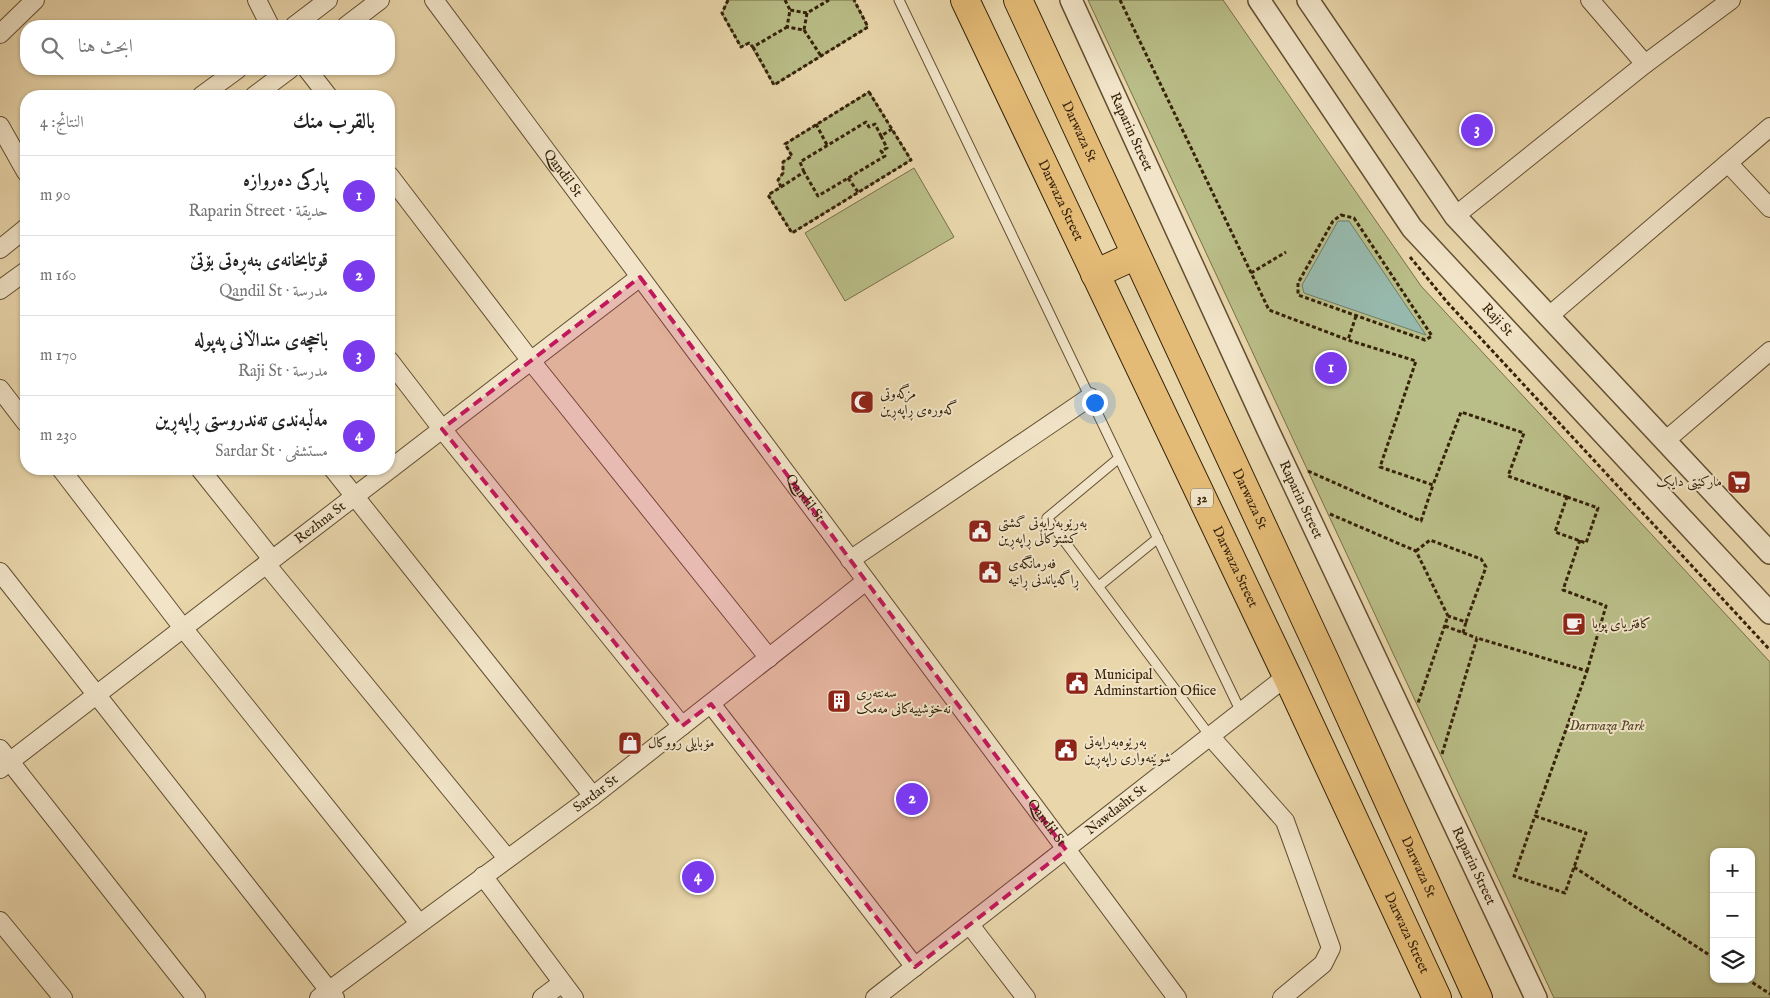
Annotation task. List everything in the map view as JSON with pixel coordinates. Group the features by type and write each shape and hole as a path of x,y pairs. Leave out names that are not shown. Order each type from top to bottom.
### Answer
{"highway":[{"name":"Darwaza Street","path":"965,0 1287,676 1437,998"},
{"name":"Darwaza St","path":"1018,0 1324,659 1478,998"},
{"path":"1095,274 1136,255"}],"street":[{"path":"0,34 36,0"},
{"path":"257,0 267,20"},
{"path":"302,20 328,0"},
{"path":"354,20 380,0"},
{"name":"Qandil St","path":"434,0 1176,998"},
{"name":"Raparin Street","path":"1071,0 1267,428 1536,998"},
{"name":"Raji St","path":"1259,0 1412,228 1770,613"},
{"path":"1308,0 1455,216 1770,553"},
{"path":"1590,0 1644,64"},
{"path":"1455,216 1644,64 1731,0"},
{"path":"209,90 230,75"},
{"path":"262,90 282,75"},
{"path":"312,75 323,90"},
{"path":"0,126 20,161"},
{"path":"1548,316 1770,127"},
{"path":"1728,163 1770,208"},
{"path":"395,183 531,361 769,658"},
{"path":"0,249 20,233"},
{"path":"0,290 20,275"},
{"name":"Rezhna St","path":"395,465 640,277"},
{"path":"1665,440 1770,352"},
{"path":"395,368 442,429 682,726"},
{"path":"0,389 20,415"},
{"path":"850,560 1090,397"},
{"path":"66,475 183,628 419,923"},
{"path":"204,475 269,562 507,858"},
{"path":"338,475 593,796"},
{"name":"Rezhna St","path":"3,760 95,696 382,475"},
{"path":"0,572 328,995"},
{"name":"Sardar St","path":"328,995 419,923 593,796 866,581"},
{"name":"Nawdasht St","path":"886,995 915,967 1287,676"},
{"path":"711,704 915,967"},
{"path":"1210,736 1285,821 1331,948 1323,964 1282,998"},
{"path":"3,760 196,998"},
{"path":"482,876 574,998"},
{"path":"0,921 63,998"},
{"path":"970,925 1026,998"},
{"path":"542,998 562,983"}],"lane":[{"path":"899,0 1241,712"},
{"path":"1119,458 1047,518 1210,736"},
{"path":"1099,586 1158,538"}],"path":[{"path":"728,0 722,14 741,47 749,43 753,47 774,85 868,27 854,0"},
{"path":"785,0 790,10 787,27"},
{"path":"790,10 808,13 829,0"},
{"path":"1120,0 1269,310 1348,340 1416,361 1380,467 1434,485"},
{"path":"808,13 804,30 821,56"},
{"path":"753,47 787,27 804,30"},
{"path":"780,187 778,180 783,173 783,162 792,156 785,144 869,92 911,160 792,233 768,195 804,172"},
{"path":"866,122 869,127 875,124 881,136 887,148 881,151 885,156 818,196 800,162 866,122"},
{"path":"816,124 827,145"},
{"path":"881,136 892,129"},
{"path":"848,178 858,192"},
{"path":"1341,215 1354,218 1432,336 1425,340 1356,316 1298,295 1298,283 1332,221 1341,215"},
{"path":"1252,273 1286,252"},
{"path":"1348,340 1356,316"},
{"path":"1299,467 1421,521 1461,412 1524,433 1508,476 1598,508 1586,543 1555,532 1567,497"},
{"path":"1329,514 1416,550 1448,616 1466,622"},
{"path":"1416,550 1430,540 1481,559 1486,567 1463,633"},
{"path":"1535,816 1586,833 1565,893 1514,876 1535,816 1587,671 1606,606 1563,590 1580,540"},
{"path":"1417,706 1448,616"},
{"path":"1444,626 1477,638 1587,671"},
{"path":"1441,756 1477,638"},
{"path":"1574,868 1710,955"},
{"path":"1753,983 1770,994"}],"highlighted area":[{"path":"640,277 1066,850 915,967 711,704 682,726 442,429"}],"green space":[{"path":"728,0 854,0 868,27 774,85 749,43 741,47 722,14"},
{"name":"Darwaza Park","path":"1088,0 1223,0 1421,286 1770,662 1770,998 1554,998"},
{"path":"869,92 911,160 792,233 768,195 780,187 778,180 783,173 783,162 792,156 785,144"},
{"path":"914,168 954,237 845,301 805,233"}],"water":[{"path":"1338,221 1349,221 1426,335 1304,293 1302,285"}],"place":[{"name":"باخچەی منداڵانی پەپولە","path":"1477,130"},
{"name":"پارکی دەروازە","path":"1331,368"},
{"name":"مزگەوتی گەورەی ڕاپەڕین","path":"862,402"},
{"name":"مارکێتی دایک","path":"1739,482"},
{"name":"بەڕێوبەرایەتی گشتی کشتوکاڵی ڕاپەڕین","path":"980,531"},
{"name":"فەرمانگەی ڕاگەیاندنی ڕانیە","path":"990,572"},
{"name":"کافتریای پویا","path":"1574,624"},
{"name":"Municipal Adminstartion Ofiice","path":"1077,683"},
{"name":"سەنتەری نەخۆشییەکانی مەمک","path":"839,701"},
{"name":"مۆبایلی رووکال","path":"630,743"},
{"name":"بەڕێوەبەرایەتی شوێنەواری راپەڕین","path":"1066,750"},
{"name":"قوتابخانەی بنەڕەتی بۆتێ","path":"912,799"},
{"name":"مەڵبەندی تەندروستی ڕاپەڕین","path":"698,877"}]}
